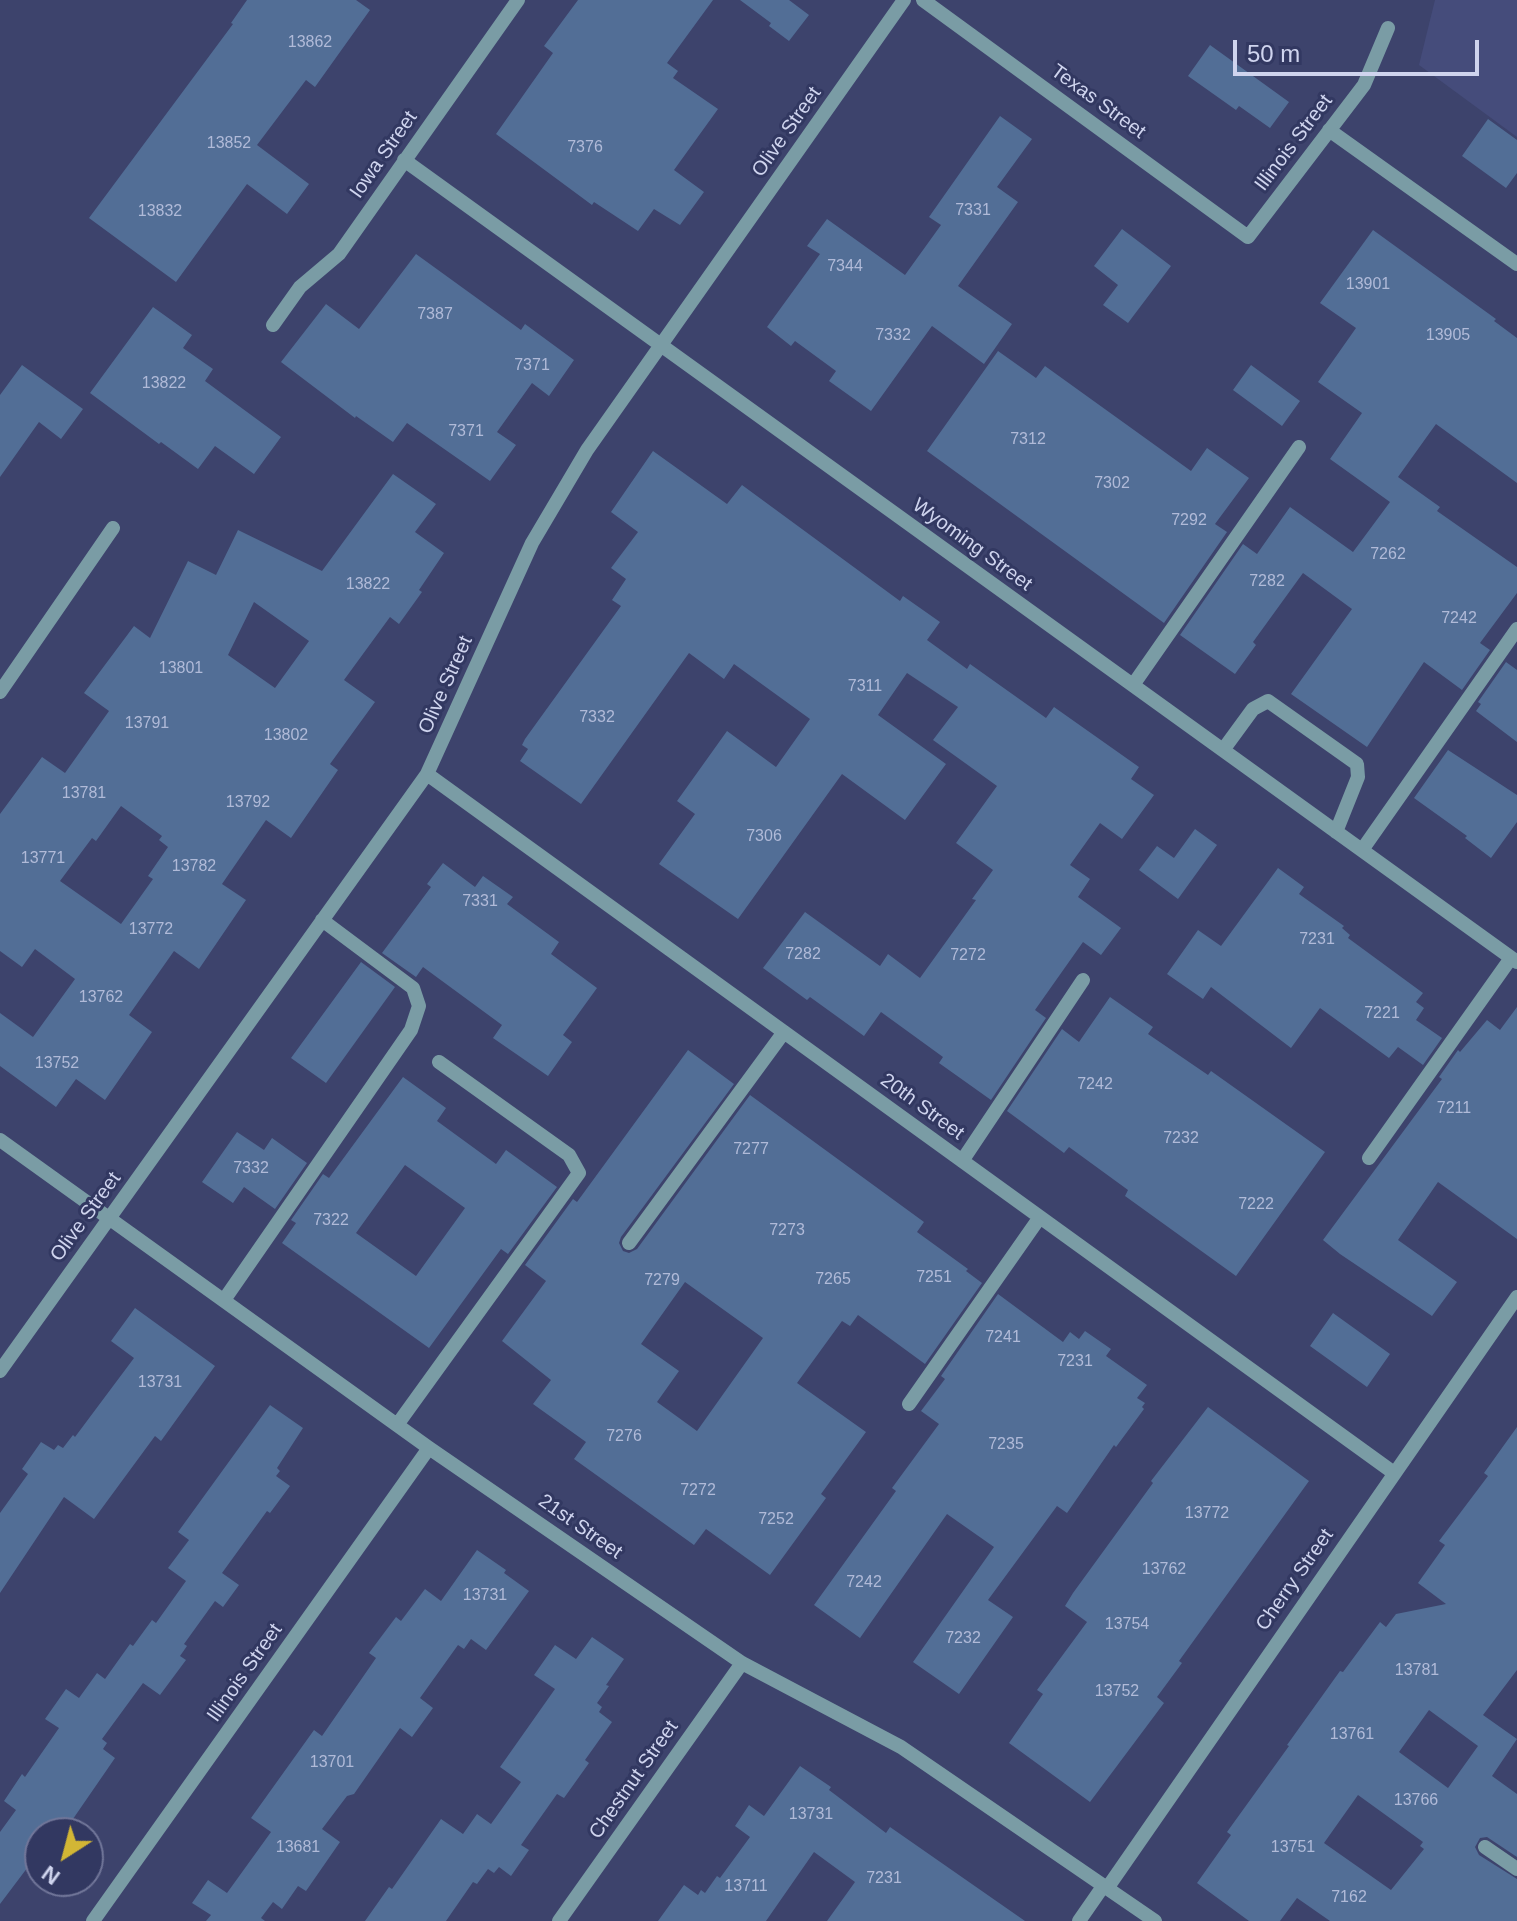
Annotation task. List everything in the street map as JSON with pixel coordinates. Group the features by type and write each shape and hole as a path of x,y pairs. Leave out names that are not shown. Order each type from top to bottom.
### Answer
{"street":[{"name":"Iowa Street","path":"273,325 300,287 339,254 518,0"},
{"name":"Olive Street","path":"0,1371 427,774 532,543 587,450 904,0"},
{"name":"Texas Street","path":"923,0 1248,237"},
{"name":"Illinois Street","path":"1248,237 1364,85 1388,28"},
{"path":"1329,130 1517,264"},
{"name":"Wyoming Street","path":"404,160 1514,960"},
{"path":"1133,685 1299,447"},
{"path":"0,692 113,528"},
{"path":"1362,850 1517,629"},
{"path":"1223,750 1253,709 1268,701 1357,764 1358,777 1336,832"},
{"name":"20th Street","path":"427,774 1394,1473"},
{"path":"224,1300 411,1030 419,1006 413,988 322,920"},
{"path":"1369,1158 1514,960"},
{"path":"962,1161 1083,980"},
{"path":"629,1243 784,1032"},
{"path":"397,1425 579,1173 569,1155 439,1062"},
{"name":"21st Street","path":"0,1140 429,1448 742,1663 901,1747 1155,1921"},
{"path":"909,1404 1040,1217"},
{"name":"Cherry Street","path":"1079,1921 1517,1297"},
{"name":"Illinois Street","path":"93,1921 429,1448"},
{"name":"Chestnut Street","path":"559,1921 742,1663"},
{"path":"1485,1847 1517,1869"}],"shaded area":[{"path":"1435,0 1517,0 1517,137 1419,65"}],"building":[{"path":"247,0 356,0 370,10 315,87 306,80 257,145 309,184 287,214 247,184 176,282 89,218 233,24"},
{"path":"578,0 713,0 667,63 678,71 673,78 718,109 674,170 704,192 680,225 654,209 638,231 594,202 592,205 496,134 553,53 544,46"},
{"path":"740,0 789,0 809,15 789,41"},
{"path":"1210,45 1289,102 1270,128 1239,106 1236,110 1188,76"},
{"path":"1000,116 1032,139 997,187 1018,202 958,286 1012,324 984,364 932,326 871,411 829,381 836,371 795,341 791,346 767,327 820,254 807,246 827,219 905,275 941,225 929,217"},
{"path":"1488,119 1517,140 1517,173 1506,188 1462,156"},
{"path":"1122,229 1171,266 1128,323 1103,305 1118,285 1094,266"},
{"path":"1373,230 1496,319 1494,321 1517,338 1517,483 1436,424 1398,477 1440,507 1437,511 1517,567 1517,593 1480,643 1490,650 1462,690 1424,662 1367,747 1291,694 1352,609 1303,573 1253,642 1256,645 1235,674 1180,635 1243,544 1257,554 1290,507 1353,552 1390,502 1330,459 1362,413 1318,382 1356,328 1320,303"},
{"path":"416,254 521,330 525,324 574,360 549,396 532,383 497,432 516,445 490,481 407,423 393,442 355,418 281,362 326,304 359,329"},
{"path":"153,307 192,335 183,348 213,369 205,381 281,437 254,474 215,446 198,469 90,393"},
{"path":"998,351 1036,378 1045,366 1191,471 1207,448 1249,478 1215,524 1227,532 1164,623 927,451"},
{"path":"22,365 83,409 61,439 39,422 0,477 0,395"},
{"path":"1251,365 1300,401 1282,426 1233,390"},
{"path":"653,451 727,504 742,485 900,601 903,596 940,622 927,640 967,669 970,664 1046,718 1054,707 1139,767 1131,779 1154,795 1122,839 1100,823 1070,865 1090,879 1078,897 1121,928 1101,955 1083,942 1035,1010 1046,1018 991,1100 939,1063 943,1057 881,1012 864,1036 763,968 805,912 880,966 888,954 920,978 976,900 972,899 993,870 956,843 997,786 933,740 958,707 907,673 878,715 946,764 905,820 842,774 738,919 659,864 695,814 677,801 727,731 776,767 810,719 734,664 724,679 689,653 581,804 520,761 528,749 522,745 525,739 621,606 612,600 626,579 611,568 638,532 611,512"},
{"path":"393,474 436,504 415,532 444,553 399,624 390,617 344,680 375,702 330,764 338,770 291,838 266,820 222,884 246,900 199,969 174,951 129,1015 152,1032 105,1100 76,1079 56,1107 0,1066 0,1013 33,1037 75,979 35,949 22,967 0,951 0,814 42,757 65,773 109,711 84,693 134,626 150,638 188,561 216,575 238,530 322,571","holes":["254,602 309,641 275,688 228,655","121,806 162,836 159,840 168,847 148,876 153,879 121,924 60,881 92,838 96,841"]},
{"path":"1506,662 1517,670 1517,742 1476,711 1481,704 1478,702"},
{"path":"1448,750 1517,795 1517,822 1491,858 1465,838 1467,836 1414,798"},
{"path":"1195,829 1217,845 1178,899 1139,870 1157,846 1174,858"},
{"path":"443,863 475,887 483,876 513,897 507,904 559,942 551,954 597,988 563,1035 572,1042 548,1076 493,1038 502,1025 423,967 416,977 382,953 431,887 427,884"},
{"path":"1278,868 1304,887 1299,894 1344,926 1342,928 1350,935 1348,938 1423,993 1416,1002 1424,1008 1416,1020 1442,1038 1423,1065 1398,1047 1389,1058 1320,1008 1291,1048 1211,987 1203,999 1167,974 1198,930 1221,946"},
{"path":"361,962 395,987 326,1083 291,1058"},
{"path":"1110,997 1153,1027 1148,1034 1208,1075 1211,1071 1325,1152 1236,1276 1125,1196 1128,1190 1069,1147 1064,1153 1007,1111 1062,1029 1079,1042"},
{"path":"1517,1007 1517,1239 1438,1182 1398,1240 1457,1282 1432,1316 1323,1240 1442,1079 1439,1077 1458,1050 1460,1052 1487,1020 1500,1030"},
{"path":"688,1050 734,1084 621,1237 619,1243 623,1251 629,1253 637,1249 750,1095 924,1222 917,1232 982,1283 925,1364 858,1315 850,1326 842,1321 797,1383 866,1432 821,1494 826,1498 770,1575 706,1529 694,1545 574,1459 586,1442 533,1404 551,1380 502,1341 546,1281 525,1265 573,1199 577,1202","holes":["685,1282 763,1338 697,1431 657,1402 679,1371 641,1344"]},
{"path":"403,1077 446,1108 437,1121 496,1164 506,1150 557,1187 508,1254 501,1249 429,1348 282,1243 296,1223 291,1220 323,1174 329,1178","holes":["405,1165 465,1208 416,1276 356,1233"]},
{"path":"237,1132 264,1150 272,1138 307,1163 275,1209 244,1187 233,1203 202,1182"},
{"path":"998,1294 1063,1342 1070,1332 1079,1339 1085,1331 1111,1349 1106,1356 1147,1385 1137,1398 1145,1403 1144,1409 1116,1447 1114,1445 1067,1513 1057,1506 988,1600 1013,1617 959,1694 913,1662 994,1547 947,1514 860,1638 814,1605 896,1491 892,1488 939,1424 921,1411 945,1379 941,1376"},
{"path":"135,1308 215,1366 161,1441 155,1436 94,1519 64,1497 0,1593 0,1513 28,1474 22,1469 41,1442 54,1450 58,1445 63,1448 73,1435 75,1437 134,1358 111,1341"},
{"path":"1333,1313 1390,1354 1367,1387 1310,1346"},
{"path":"270,1405 303,1428 277,1468 280,1471 276,1476 290,1486 270,1513 267,1511 222,1573 239,1585 223,1607 215,1601 184,1644 187,1646 180,1656 186,1660 160,1695 143,1683 102,1739 107,1743 103,1749 115,1758 74,1817 24,1817 24,1872 0,1904 0,1832 16,1810 4,1801 59,1728 45,1719 66,1689 79,1698 97,1673 105,1679 130,1644 133,1646 152,1620 156,1623 186,1581 168,1568 189,1540 178,1532"},
{"path":"1208,1407 1309,1481 1179,1661 1182,1663 1157,1697 1164,1703 1090,1802 1009,1743 1043,1694 1037,1690 1087,1622 1065,1606 1153,1483 1151,1481"},
{"path":"1517,1427 1517,1670 1483,1715 1517,1739 1492,1776 1517,1794 1517,1857 1487,1837 1480,1838 1475,1847 1479,1855 1517,1879 1517,1921 1330,1921 1297,1898 1280,1921 1249,1921 1197,1883 1231,1835 1227,1832 1287,1745 1380,1622 1386,1627 1396,1614 1446,1604 1418,1583 1445,1545 1439,1541 1488,1476 1484,1473","holes":["1429,1710 1478,1746 1448,1788 1399,1752","1358,1795 1423,1842 1420,1846 1424,1849 1391,1890 1324,1843"]},
{"path":"477,1550 529,1591 486,1650 471,1639 464,1649 458,1645 420,1698 433,1708 412,1737 400,1728 354,1794 347,1796 322,1829 340,1842 306,1891 298,1886 282,1909 273,1902 261,1918 265,1921 206,1921 211,1915 192,1903 208,1880 227,1893 271,1832 251,1818 314,1730 322,1736 376,1658 369,1653 396,1617 401,1621 425,1589 441,1601"},
{"path":"592,1637 624,1659 597,1703 602,1707 599,1712 612,1722 585,1760 589,1763 564,1798 557,1794 521,1845 529,1850 511,1876 499,1867 494,1873 488,1869 477,1884 473,1882 446,1921 365,1921 389,1887 392,1889 441,1819 463,1834 477,1814 491,1824 521,1782 500,1767 555,1689 534,1675 555,1645 576,1659"},
{"path":"800,1766 831,1787 829,1790 886,1833 890,1827 1025,1921 827,1921 855,1882 814,1852 766,1921 658,1921 684,1885 698,1895 701,1890 705,1893 717,1876 720,1878 750,1837 735,1826 749,1805 764,1816"}]}
